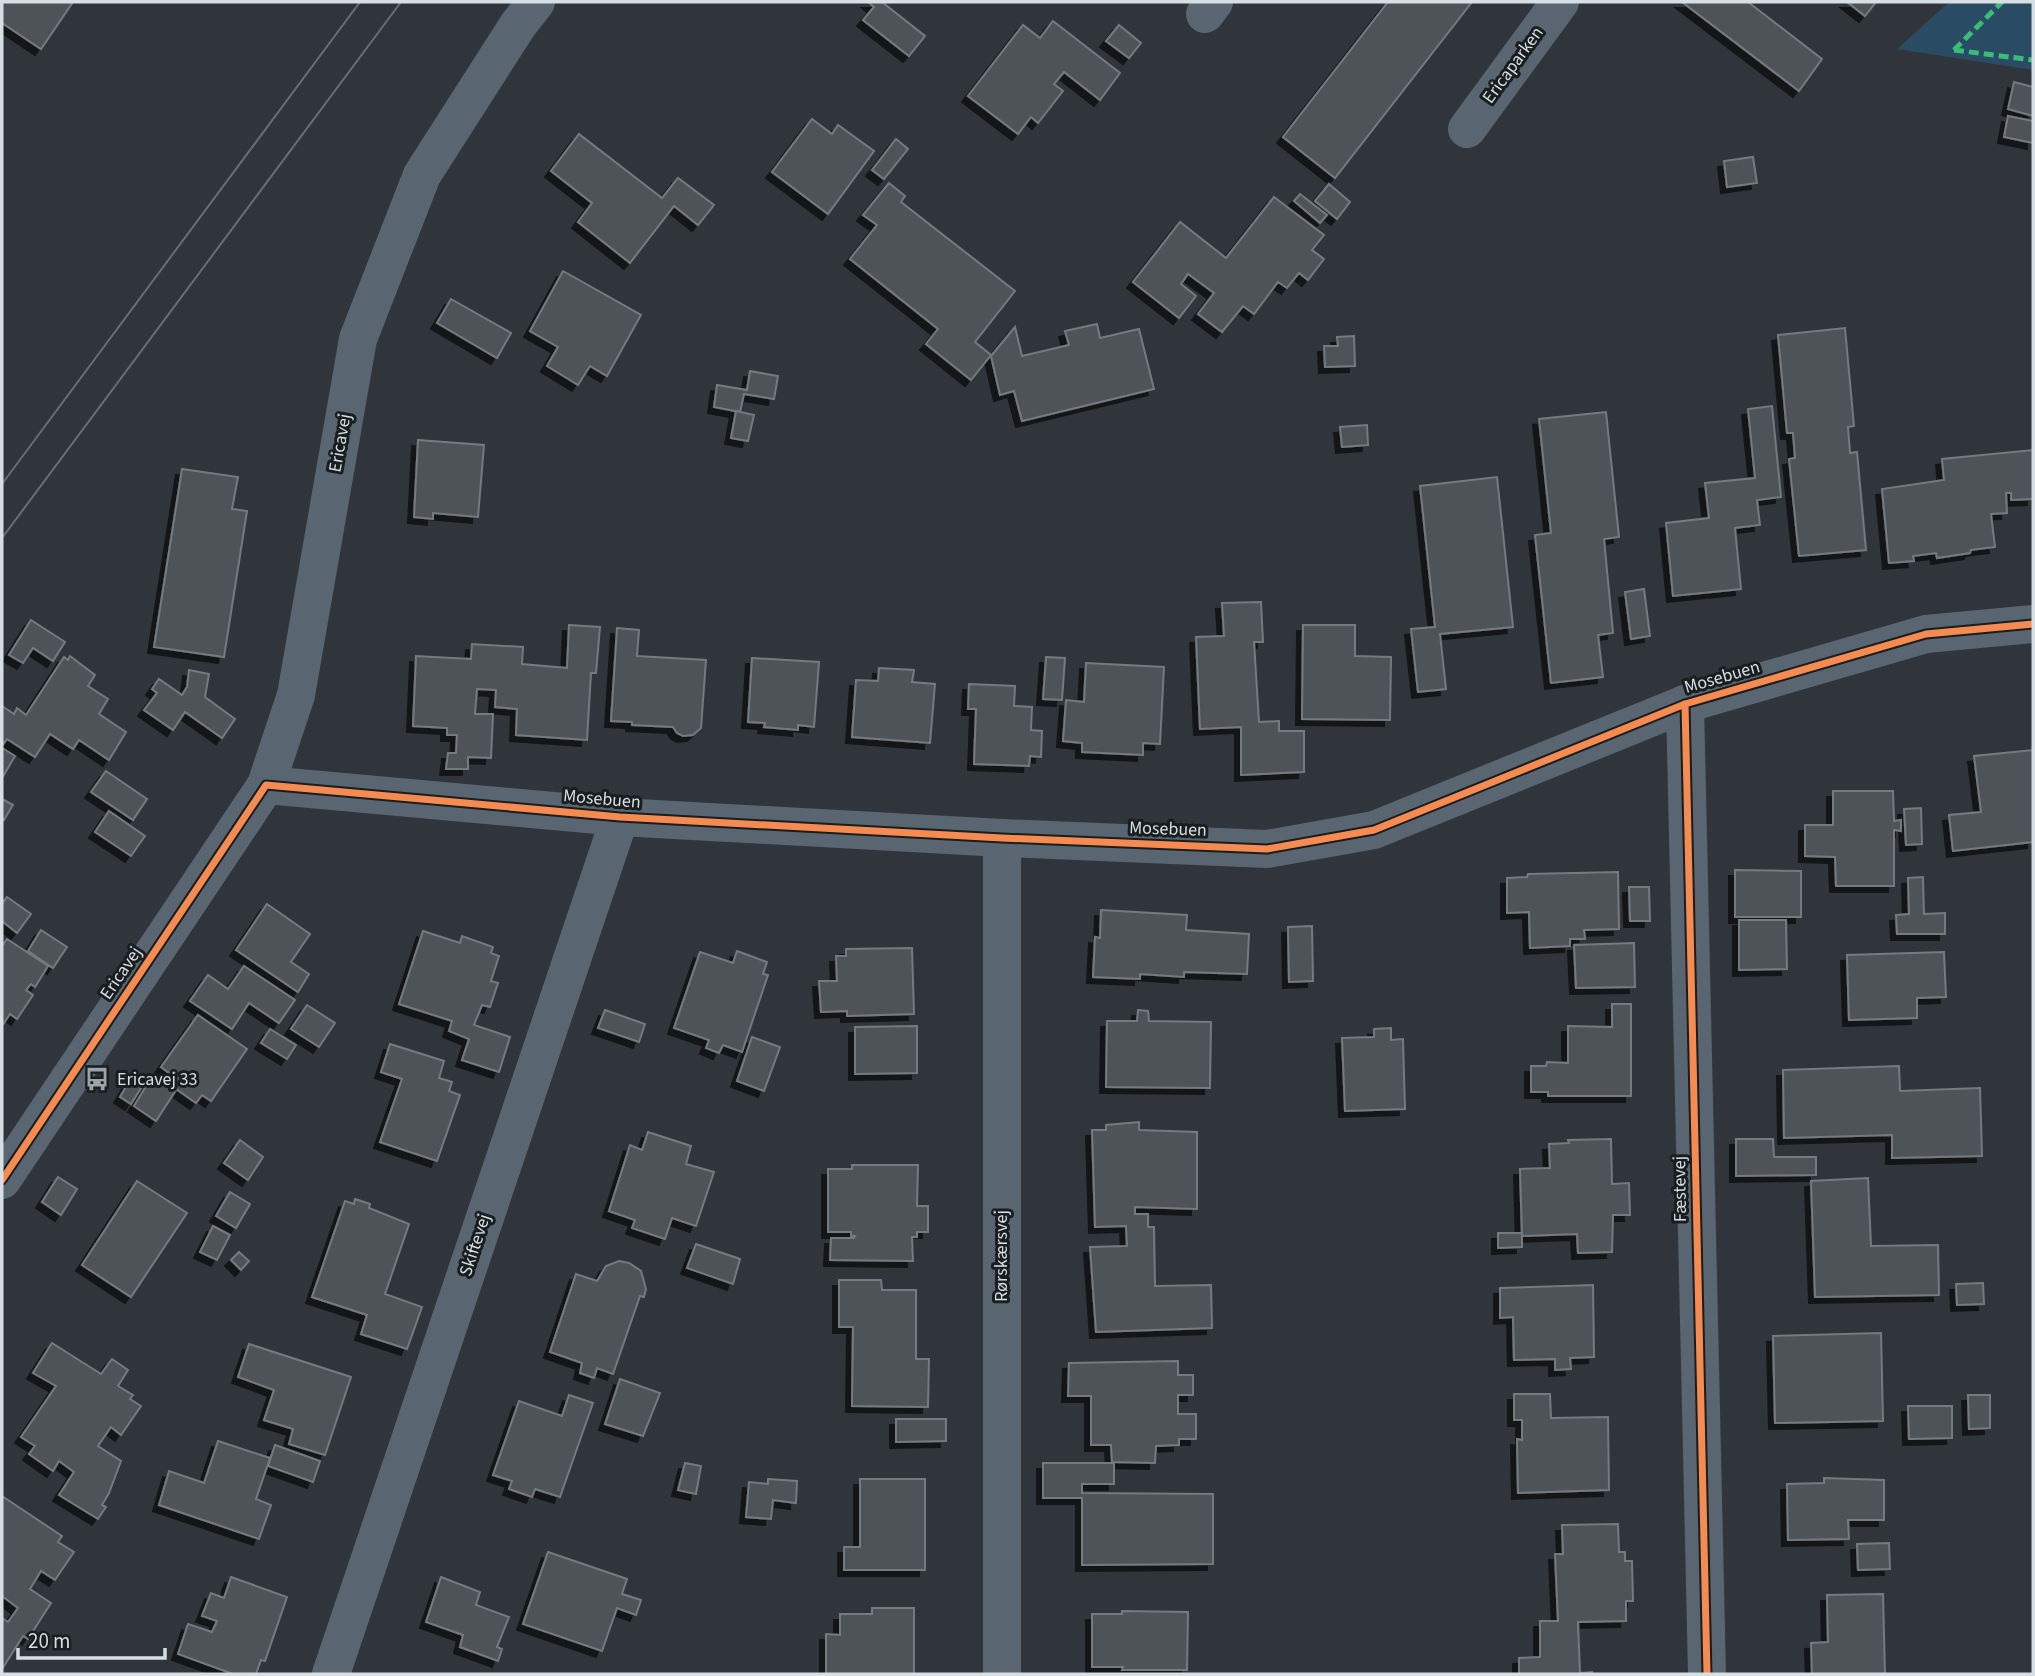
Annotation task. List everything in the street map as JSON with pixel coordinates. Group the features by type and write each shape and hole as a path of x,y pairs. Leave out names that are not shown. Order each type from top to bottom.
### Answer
{"street":[{"name":"Ericavej","path":"2,1180 266,785 296,695 359,339 422,175 518,25 536,2"},
{"name":"Ericaparken","path":"1467,129 1560,2"},
{"name":"Mosebuen","path":"266,785 620,817 1002,838 1267,849 1374,830 1685,704 1926,634 2033,624"},
{"name":"Fæstevej","path":"1685,704 1707,1674"},
{"name":"Skiftevej","path":"331,1674 620,817"},
{"name":"Rørskærsvej","path":"1002,838 1002,1674"}],"shaded area":[{"path":"1949,2 2033,2 2033,70 1897,49"}],"building":[{"path":"2,2 73,2 41,49 2,23"},
{"path":"868,2 882,2 925,36 909,56 863,20 874,7"},
{"path":"1388,2 1472,2 1335,178 1283,137"},
{"path":"1682,2 1748,2 1822,59 1799,91"},
{"path":"1847,2 1876,2 1865,16"},
{"path":"1053,21 1120,73 1100,100 1064,72 1054,84 1063,91 1038,123 1031,117 1018,134 968,96 1023,25 1040,38"},
{"path":"1119,25 1141,43 1129,58 1106,41"},
{"path":"2014,82 2033,87 2033,116 2008,109"},
{"path":"2008,116 2033,121 2033,143 2004,137"},
{"path":"812,119 832,134 838,125 874,151 828,214 772,172"},
{"path":"579,134 662,198 678,178 714,205 698,225 674,206 630,263 578,222 592,203 551,171"},
{"path":"896,139 908,149 884,179 872,170"},
{"path":"1753,157 1757,183 1727,187 1724,161"},
{"path":"889,183 905,196 901,202 1015,291 975,342 991,355 971,380 926,344 938,329 850,259 877,225 863,215"},
{"path":"1329,184 1350,202 1337,219 1315,201"},
{"path":"1300,194 1327,215 1320,223 1294,201"},
{"path":"1274,197 1324,235 1312,250 1324,259 1308,280 1299,273 1287,288 1278,282 1254,314 1243,306 1222,332 1198,314 1214,293 1188,274 1181,284 1196,296 1179,318 1133,282 1180,222 1226,258"},
{"path":"563,271 641,315 607,376 590,366 578,385 547,366 558,347 530,331"},
{"path":"451,299 511,333 497,358 437,323"},
{"path":"1097,324 1100,338 1139,329 1154,389 1022,421 1014,391 1000,395 991,356 1015,327 1022,356 1069,345 1065,331"},
{"path":"1845,328 1854,426 1848,427 1850,453 1857,452 1866,550 1799,556 1789,459 1795,458 1793,433 1787,433 1778,335"},
{"path":"1354,336 1355,366 1325,367 1324,346 1338,346 1337,337"},
{"path":"750,371 778,376 774,399 744,394 740,412 714,407 717,385 747,390"},
{"path":"1772,406 1781,497 1757,500 1760,525 1735,528 1741,589 1673,596 1666,523 1709,518 1705,483 1755,478 1748,409"},
{"path":"736,411 754,415 748,441 731,438"},
{"path":"1606,412 1619,537 1604,539 1613,633 1598,635 1603,677 1551,683 1535,535 1551,533 1539,419"},
{"path":"1367,425 1368,445 1342,447 1340,427"},
{"path":"418,440 484,445 478,517 433,513 433,519 414,517"},
{"path":"2033,450 2033,499 2011,500 2011,493 2006,493 2007,513 1991,514 1995,547 1937,558 1936,553 1913,556 1914,561 1889,563 1882,489 1944,480 1942,459"},
{"path":"182,469 238,477 232,509 247,511 224,657 154,647"},
{"path":"1497,477 1513,627 1440,634 1446,689 1418,692 1411,629 1435,627 1420,486"},
{"path":"1644,589 1650,636 1631,639 1625,592"},
{"path":"1261,602 1263,642 1254,642 1259,722 1279,721 1279,731 1304,731 1304,772 1241,775 1241,727 1200,729 1196,637 1224,636 1222,603"},
{"path":"31,620 65,642 53,661 33,648 23,663 9,655"},
{"path":"569,625 600,627 596,673 591,673 587,740 516,735 517,709 495,707 496,690 477,689 475,714 493,714 491,758 468,757 468,769 446,769 448,753 456,753 457,735 447,735 447,728 413,726 416,656 471,659 472,644 523,647 522,664 567,668"},
{"path":"1303,625 1355,625 1355,656 1391,657 1390,720 1302,719"},
{"path":"617,628 639,630 637,656 706,660 701,728 693,735 683,736 673,727 611,721"},
{"path":"70,656 95,675 88,686 108,699 99,714 126,732 109,760 79,740 73,749 50,734 35,757 7,739 2,746 2,706 14,714 17,708 26,715 64,657 68,660"},
{"path":"1046,657 1065,658 1062,700 1043,699"},
{"path":"752,658 819,662 814,727 798,725 798,730 764,727 765,723 748,722"},
{"path":"1086,663 1164,667 1160,744 1143,743 1143,755 1082,752 1082,743 1063,741 1066,700 1084,702"},
{"path":"879,668 914,670 912,682 935,684 930,743 852,737 856,680 878,681"},
{"path":"189,670 209,674 205,697 235,719 222,738 185,712 173,730 144,710 157,693 152,689 159,679 182,695 187,687"},
{"path":"969,684 1015,686 1014,706 1032,707 1031,730 1042,731 1041,757 1030,756 1029,766 974,764 976,709 968,709"},
{"path":"2,748 15,756 2,778"},
{"path":"2033,750 2033,842 1953,851 1949,815 1981,812 1974,756"},
{"path":"106,771 147,799 133,820 91,792"},
{"path":"1833,791 1893,791 1894,821 1901,820 1901,831 1894,830 1894,886 1836,886 1835,857 1805,856 1805,825 1833,825"},
{"path":"2,799 13,805 4,820 2,818"},
{"path":"1921,808 1922,844 1906,845 1904,809"},
{"path":"109,811 145,836 131,856 95,832"},
{"path":"1735,870 1801,871 1801,917 1735,917"},
{"path":"1618,872 1619,929 1584,930 1585,939 1570,939 1570,946 1530,948 1529,912 1507,913 1507,878 1527,877 1528,874"},
{"path":"1923,877 1924,914 1945,913 1945,934 1897,934 1896,915 1909,914 1908,878"},
{"path":"1629,887 1649,887 1650,921 1630,921"},
{"path":"7,897 31,914 17,933 2,921 2,904"},
{"path":"267,904 310,934 291,962 309,974 298,992 236,950"},
{"path":"1101,910 1187,915 1186,930 1249,934 1247,974 1184,972 1184,977 1140,974 1140,979 1093,977 1095,937 1100,938"},
{"path":"1739,920 1786,920 1787,969 1739,970"},
{"path":"1312,926 1313,981 1289,982 1288,927"},
{"path":"41,930 67,947 53,968 28,951"},
{"path":"423,931 460,943 462,936 493,947 491,953 499,956 491,981 498,983 490,1007 482,1005 474,1025 510,1037 499,1072 462,1060 469,1039 449,1031 452,1021 399,1004"},
{"path":"7,939 48,966 35,987 31,984 26,990 33,995 17,1019 10,1014 2,1026 2,946"},
{"path":"1634,943 1635,987 1576,988 1574,945"},
{"path":"912,948 914,1014 847,1016 847,1011 821,1012 819,981 837,981 836,956 846,956 846,949"},
{"path":"737,951 767,962 763,974 768,975 742,1052 723,1045 719,1053 706,1048 709,1040 674,1028 700,952 733,963"},
{"path":"1944,952 1946,997 1917,998 1917,1018 1849,1020 1847,955"},
{"path":"244,966 295,1000 279,1023 249,1003 232,1029 190,1001 208,975 228,989"},
{"path":"1612,1004 1631,1004 1631,1096 1548,1096 1548,1092 1531,1092 1531,1066 1546,1066 1547,1062 1568,1063 1568,1026 1612,1027"},
{"path":"307,1005 335,1023 319,1047 291,1029"},
{"path":"605,1010 645,1024 639,1042 598,1028"},
{"path":"1138,1010 1148,1011 1149,1021 1211,1022 1210,1088 1106,1087 1107,1021 1137,1021"},
{"path":"198,1015 247,1049 211,1101 202,1095 196,1103 172,1086 177,1079 161,1067"},
{"path":"917,1026 917,1073 855,1074 855,1027"},
{"path":"1391,1028 1391,1040 1403,1039 1405,1109 1345,1111 1342,1038 1374,1037 1374,1029"},
{"path":"270,1029 296,1045 287,1059 261,1043"},
{"path":"752,1037 780,1047 764,1091 737,1081"},
{"path":"390,1044 444,1061 439,1078 452,1082 449,1091 460,1095 437,1161 380,1142 402,1079 381,1072"},
{"path":"1899,1066 1900,1091 1980,1088 1982,1156 1892,1158 1892,1135 1784,1138 1783,1070"},
{"path":"134,1073 146,1080 131,1104 120,1097"},
{"path":"153,1075 176,1090 156,1121 134,1106"},
{"path":"1139,1122 1139,1130 1197,1132 1197,1209 1135,1207 1135,1214 1148,1214 1148,1227 1154,1227 1155,1286 1211,1285 1212,1328 1096,1332 1090,1247 1127,1246 1126,1226 1095,1227 1092,1130 1106,1130 1106,1125"},
{"path":"648,1132 691,1146 686,1164 714,1172 696,1226 672,1218 665,1239 632,1228 635,1220 609,1211 630,1145 642,1150"},
{"path":"1611,1139 1612,1184 1629,1183 1630,1215 1613,1215 1612,1252 1578,1253 1577,1234 1522,1236 1520,1169 1550,1168 1549,1144 1569,1143 1568,1140"},
{"path":"1736,1139 1773,1139 1774,1157 1816,1157 1816,1175 1736,1176"},
{"path":"240,1140 263,1157 248,1180 224,1163"},
{"path":"852,1165 918,1165 917,1206 928,1206 928,1232 917,1232 917,1237 912,1237 913,1261 830,1260 831,1238 855,1236 851,1236 851,1232 828,1232 828,1169 852,1169"},
{"path":"58,1177 77,1189 61,1215 42,1202"},
{"path":"1868,1178 1871,1246 1938,1245 1939,1295 1815,1297 1811,1181"},
{"path":"137,1181 187,1213 131,1297 82,1265"},
{"path":"230,1192 250,1204 236,1228 216,1216"},
{"path":"355,1199 370,1204 369,1208 409,1224 385,1294 422,1307 407,1349 361,1334 367,1315 312,1297 345,1201 354,1204"},
{"path":"213,1226 230,1235 217,1260 200,1252"},
{"path":"1498,1233 1522,1233 1522,1247 1498,1248"},
{"path":"696,1244 740,1259 733,1284 687,1268"},
{"path":"239,1252 249,1261 241,1270 231,1260"},
{"path":"619,1261 629,1263 641,1271 646,1289 644,1297 640,1296 613,1374 597,1368 594,1378 580,1373 582,1363 550,1352 576,1274 597,1281 606,1266"},
{"path":"839,1280 881,1280 882,1290 916,1290 916,1359 929,1359 928,1407 852,1406 853,1327 839,1327"},
{"path":"1983,1283 1984,1304 1957,1305 1956,1284"},
{"path":"1593,1285 1594,1357 1570,1358 1571,1369 1555,1370 1555,1359 1514,1360 1513,1317 1500,1318 1500,1288"},
{"path":"1881,1333 1883,1421 1775,1423 1773,1336"},
{"path":"52,1343 101,1374 112,1359 128,1370 118,1386 133,1395 130,1399 141,1406 121,1435 111,1427 98,1446 121,1461 102,1505 106,1507 98,1519 59,1495 74,1472 59,1461 53,1471 29,1454 35,1446 21,1437 56,1386 33,1373"},
{"path":"249,1344 351,1377 325,1455 289,1444 293,1429 264,1420 274,1390 238,1377"},
{"path":"1178,1361 1178,1375 1193,1375 1193,1395 1178,1395 1178,1414 1196,1414 1196,1439 1179,1439 1179,1445 1156,1446 1155,1463 1112,1462 1111,1445 1091,1445 1091,1396 1068,1396 1069,1363"},
{"path":"620,1379 660,1393 643,1436 605,1424"},
{"path":"1514,1394 1550,1394 1551,1418 1608,1417 1609,1490 1518,1493 1517,1439 1522,1440 1522,1420 1514,1420"},
{"path":"569,1395 593,1403 560,1497 535,1489 532,1497 509,1489 512,1481 493,1475 519,1401 562,1416"},
{"path":"1968,1395 1990,1395 1990,1428 1969,1429"},
{"path":"1908,1406 1952,1406 1952,1438 1909,1439"},
{"path":"896,1419 946,1419 946,1441 896,1442"},
{"path":"218,1441 270,1458 256,1499 271,1505 259,1539 159,1505 169,1471 204,1483"},
{"path":"275,1445 320,1461 313,1482 268,1466"},
{"path":"685,1463 701,1466 696,1494 678,1490"},
{"path":"1043,1463 1114,1463 1114,1484 1082,1484 1082,1493 1213,1494 1213,1564 1082,1565 1082,1498 1043,1498"},
{"path":"1824,1478 1884,1480 1884,1520 1848,1520 1849,1539 1788,1540 1787,1484 1824,1483"},
{"path":"768,1479 797,1481 796,1503 773,1500 771,1519 746,1517 749,1482 768,1484"},
{"path":"860,1479 925,1479 925,1570 844,1570 844,1547 860,1547"},
{"path":"2,1496 62,1536 58,1542 74,1552 55,1580 41,1571 30,1589 51,1603 28,1639 23,1636 2,1669 2,1618 8,1622 18,1608 2,1596"},
{"path":"1618,1524 1619,1552 1625,1552 1625,1561 1632,1561 1633,1601 1626,1601 1626,1621 1578,1622 1580,1673 1592,1674 1519,1674 1519,1658 1540,1657 1540,1621 1558,1621 1555,1554 1563,1554 1562,1525"},
{"path":"1889,1543 1890,1569 1858,1570 1857,1544"},
{"path":"548,1552 627,1579 622,1594 641,1600 636,1615 617,1608 602,1651 523,1624"},
{"path":"231,1577 287,1597 265,1661 261,1660 256,1674 233,1674 178,1654 188,1624 212,1632 217,1621 202,1616 211,1593 224,1598"},
{"path":"441,1577 480,1592 476,1605 509,1617 497,1647 502,1649 498,1661 460,1647 463,1635 426,1622"},
{"path":"1883,1594 1885,1674 1812,1674 1811,1643 1828,1642 1827,1595"},
{"path":"872,1608 914,1608 914,1674 826,1674 826,1634 840,1635 840,1614 872,1614"},
{"path":"1122,1611 1188,1612 1187,1670 1092,1667 1092,1614 1122,1614"}],"tram line":[{"path":"2,484 360,2"},
{"path":"2,538 401,2"}],"marked path":[{"path":"1954,50 2002,2"},
{"path":"1954,50 2033,60"}],"cycle path":[{"path":"2,1180 266,785 620,817 1002,838 1267,849 1374,830 1685,704 1926,634 2033,624"},
{"path":"1685,704 1707,1674"}],"place":[{"name":"Ericavej 33","path":"97,1079"}]}
